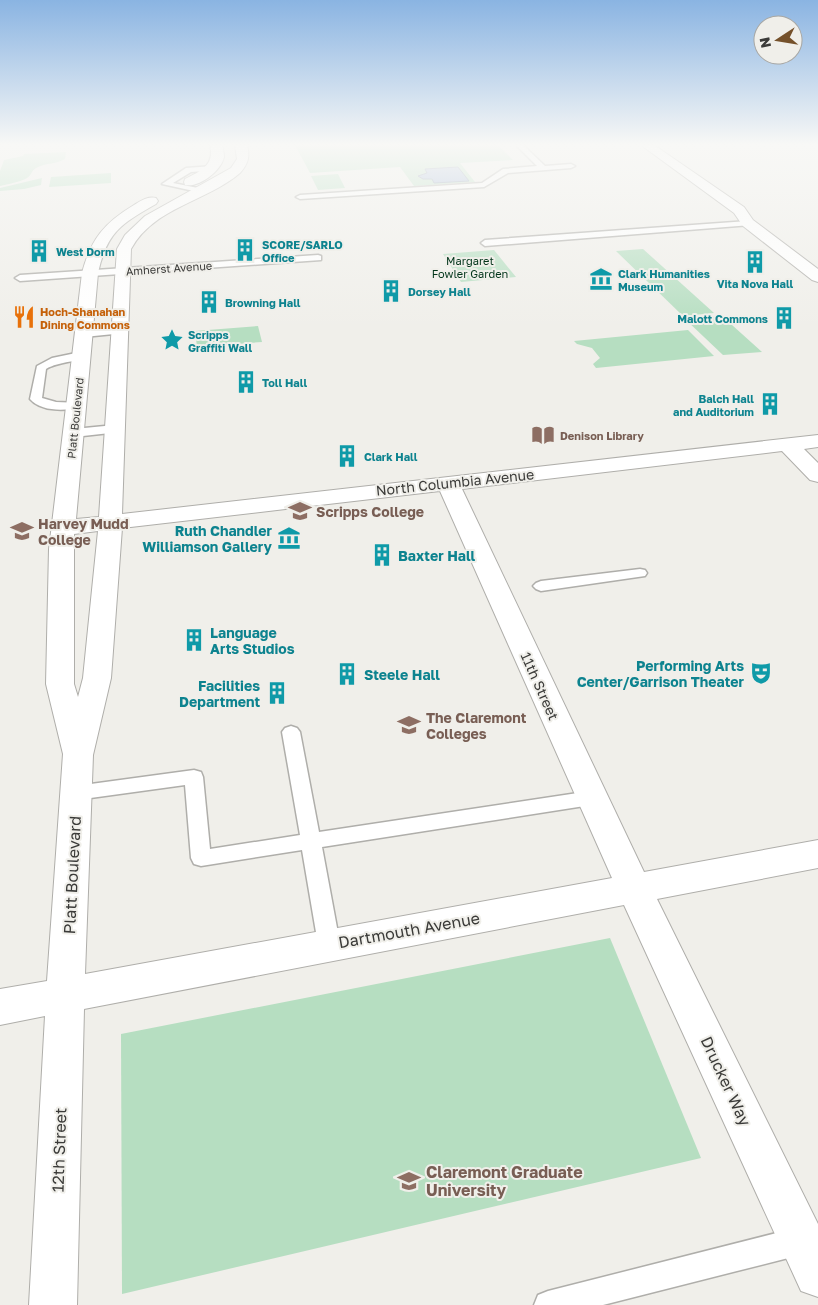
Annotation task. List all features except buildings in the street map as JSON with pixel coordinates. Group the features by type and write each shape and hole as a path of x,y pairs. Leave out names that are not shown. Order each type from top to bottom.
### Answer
{"street":[{"name":"Platt Boulevard","path":"78,755 60,684 63,528 90,272 94,253 101,239 115,223 144,206"},
{"name":"Platt Boulevard","path":"65,995 78,755 97,678 111,522 124,249 127,240 135,232 157,215 173,206"},
{"path":"733,206 739,210 748,223 818,277"},
{"name":"North Columbia Avenue","path":"63,528 818,441"},
{"path":"788,445 818,475"},
{"name":"11th Street","path":"448,483 591,798 634,888"},
{"name":"Dartmouth Avenue","path":"0,1007 818,854"},
{"name":"Drucker Way","path":"634,888 810,1257"},
{"name":"12th Street","path":"53,1305 65,995"}],"lane":[{"path":"485,243 748,223"},
{"name":"Amherst Avenue","path":"20,278 318,258"},
{"path":"84,334 120,331"},
{"path":"77,404 51,406 36,399 41,368 50,362 62,358 82,356"},
{"path":"74,433 115,429"},
{"path":"541,586 640,573"},
{"path":"291,732 329,944"},
{"path":"76,793 194,777 201,858 591,798"},
{"path":"548,1305 810,1257"}],"green space":[{"path":"643,249 714,313 683,316 616,251"},
{"name":"Margaret Fowler Garden","path":"494,250 516,277 461,282 443,254"},
{"path":"722,316 762,352 723,355 685,319"},
{"path":"258,326 262,342 197,347 195,331"},
{"path":"688,330 714,356 596,368 593,364 600,358 592,348 577,344 574,341"},
{"path":"610,938 701,1158 122,1294 121,1034"}],"place":[{"name":"SCORE/SARLO Office","path":"245,250"},
{"name":"West Dorm","path":"39,251"},
{"name":"Vita Nova Hall","path":"755,262"},
{"name":"Clark Humanities Museum","path":"601,279"},
{"name":"Dorsey Hall","path":"391,291"},
{"name":"Browning Hall","path":"209,302"},
{"name":"Hoch-Shanahan Dining Commons","path":"24,317"},
{"name":"Malott Commons","path":"784,318"},
{"name":"Scripps Graffiti Wall","path":"172,340"},
{"name":"Toll Hall","path":"246,382"},
{"name":"Balch Hall and Auditorium","path":"770,404"},
{"name":"Denison Library","path":"543,435"},
{"name":"Clark Hall","path":"347,456"},
{"name":"Scripps College","path":"300,511"},
{"name":"Harvey Mudd College","path":"22,531"},
{"name":"Ruth Chandler Williamson Gallery","path":"289,538"},
{"name":"Baxter Hall","path":"382,555"},
{"name":"Language Arts Studios","path":"194,640"},
{"name":"Performing Arts Center/Garrison Theater","path":"761,673"},
{"name":"Steele Hall","path":"347,674"},
{"name":"Facilities Department","path":"277,693"},
{"name":"The Claremont Colleges","path":"409,725"},
{"name":"Claremont Graduate University","path":"409,1181"}]}
